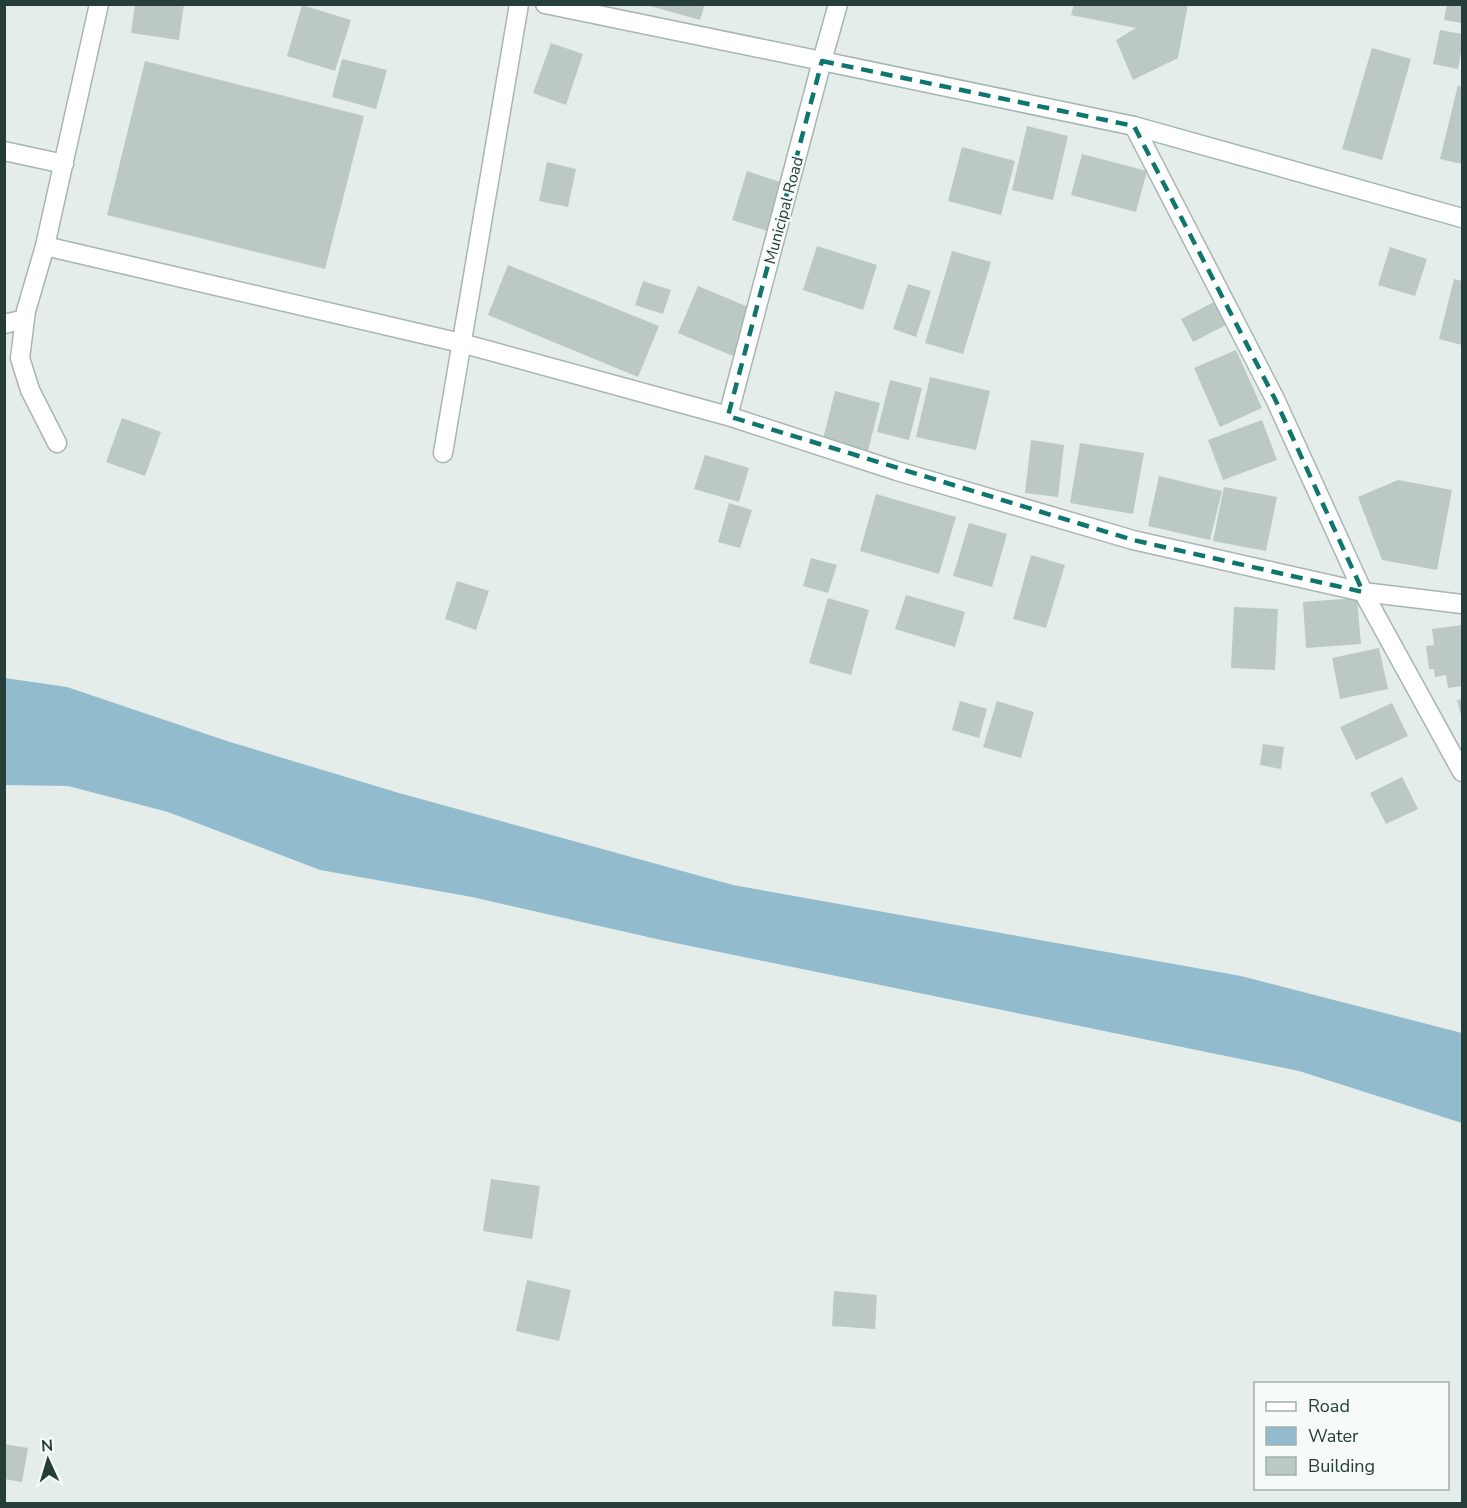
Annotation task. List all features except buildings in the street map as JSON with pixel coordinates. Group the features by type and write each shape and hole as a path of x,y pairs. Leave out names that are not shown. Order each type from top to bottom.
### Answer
{"street":[{"path":"57,443 30,390 20,358 25,319 45,246 99,4"},
{"path":"443,453 519,4"},
{"path":"545,4 1134,126 1462,218"},
{"name":"Municipal Road","path":"728,416 838,4"},
{"path":"1134,126 1275,399 1363,592 1462,772"},
{"path":"4,151 64,164"},
{"path":"45,246 461,343 728,416 897,471 1133,540 1363,592 1462,604"},
{"path":"4,324 25,319"}],"highlighted area":[{"path":"822,61 1134,126 1275,399 1363,592 1133,540 728,416"}],"water":[{"path":"5,678 67,687 230,742 399,793 733,885 1241,976 1462,1033 1462,1123 1299,1071 661,940 472,897 320,870 168,812 68,786 5,785"}]}
